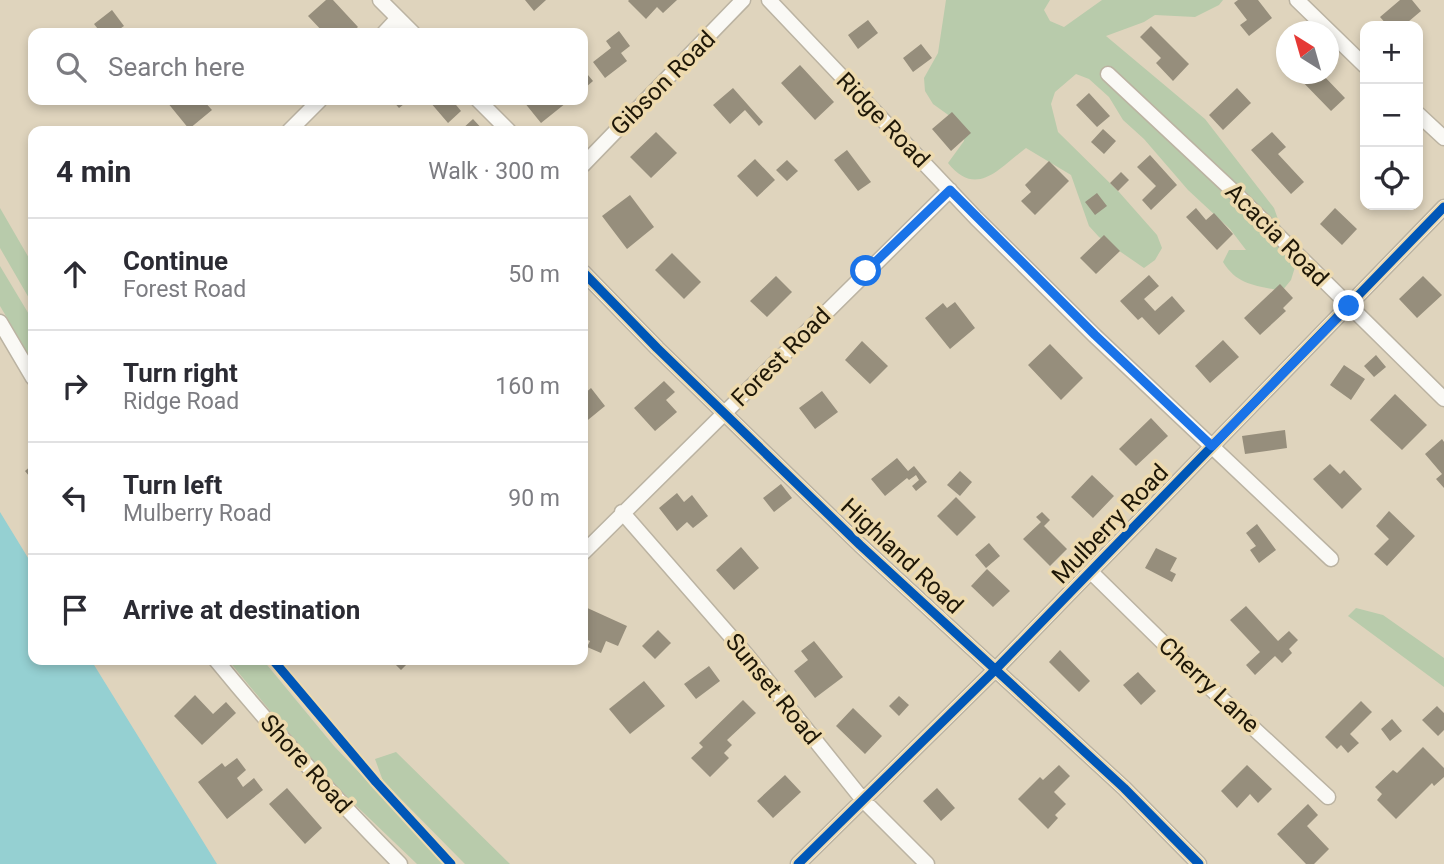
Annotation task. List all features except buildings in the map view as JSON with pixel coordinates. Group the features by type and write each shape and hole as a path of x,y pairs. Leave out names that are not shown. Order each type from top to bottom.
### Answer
{"street":[{"path":"380,0 408,28"},
{"name":"Gibson Road","path":"588,160 743,0"},
{"name":"Ridge Road","path":"769,0 950,190 1095,335 1331,559"},
{"path":"1297,0 1360,61"},
{"path":"389,28 398,18"},
{"name":"Acacia Road","path":"1108,74 1232,190 1444,399"},
{"path":"294,126 315,105"},
{"path":"483,105 504,126"},
{"path":"1423,119 1444,138"},
{"name":"Forest Road","path":"588,549 950,190"},
{"name":"Mulberry Road","path":"798,864 995,670 1444,207"},
{"name":"Highland Road","path":"588,277 860,545 1124,788 1199,864"},
{"path":"0,322 28,370"},
{"name":"Sunset Road","path":"622,512 746,654 863,800 927,864"},
{"name":"Cherry Lane","path":"1091,572 1195,674 1328,797"},
{"name":"Shore Road","path":"220,665 326,788 400,864"}],"green space":[{"path":"946,0 1050,0 1044,10 1050,21 1064,27 1102,0 1223,0 1219,5 1195,17 1155,15 1144,22 1106,36 1205,119 1274,208 1295,267 1291,280 1282,291 1248,283 1229,270 1223,262 1229,250 1246,250 1230,229 1188,190 1144,139 1123,120 1109,97 1089,79 1076,74 1055,92 1051,104 1058,132 1119,192 1157,235 1162,248 1155,260 1144,268 1099,237 1089,226 1071,175 1026,148 988,176 969,179 959,174 948,163 964,141 965,127 933,104 925,91 924,78 938,53"},
{"path":"0,208 28,256 28,296 0,248"},
{"path":"0,266 28,313 28,354 0,306"},
{"path":"1356,608 1383,615 1444,658 1444,687 1348,616"},
{"path":"232,665 267,665 334,746 446,864 417,864 322,773"},
{"path":"396,752 510,864 465,864 383,781 375,759"}],"water":[{"path":"0,512 28,558 28,665 94,665 217,864 0,864"}],"cycle path":[{"path":"798,864 995,670 1444,207"},
{"path":"588,277 860,545 1124,788 1199,864"},
{"path":"277,665 376,782 451,864"}],"route":[{"path":"866,271 950,190 1095,335 1212,446 1349,306"}]}
